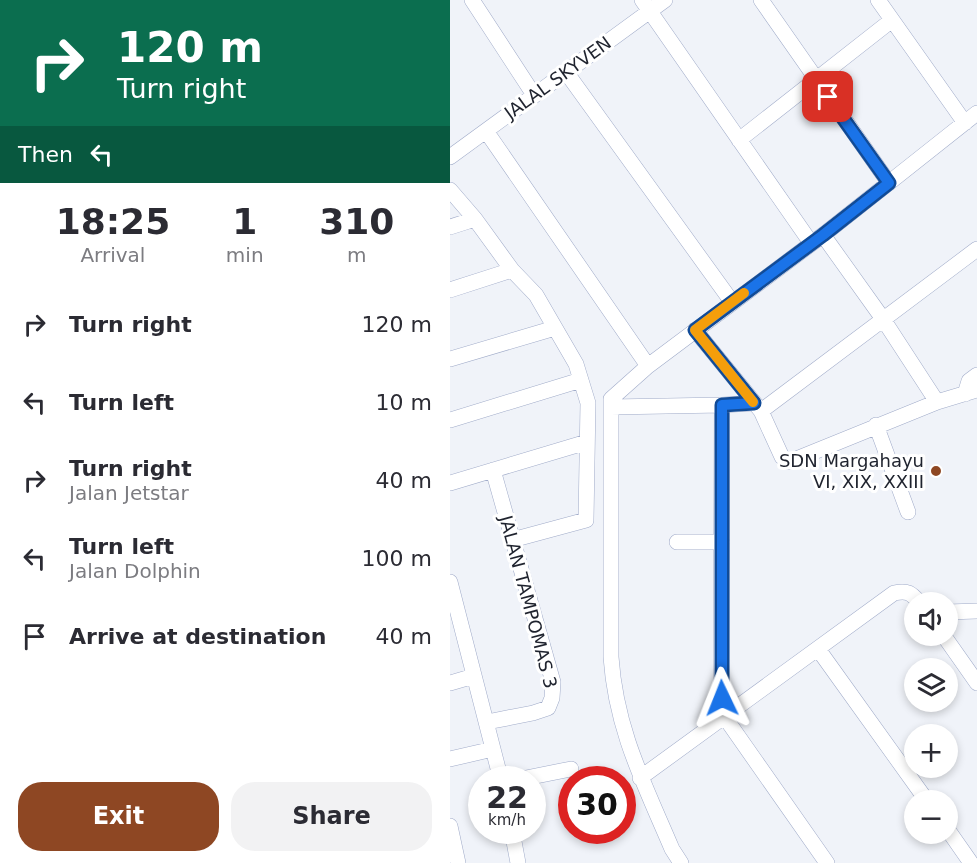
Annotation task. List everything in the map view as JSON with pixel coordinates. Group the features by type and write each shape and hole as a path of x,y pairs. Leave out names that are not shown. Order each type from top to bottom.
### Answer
{"street":[{"path":"472,0 534,95"},
{"name":"JALAL SKYVEN","path":"450,157 566,72 646,6 665,0"},
{"path":"761,0 889,183"},
{"path":"681,863 672,849 628,746 613,684 611,657 611,403 648,366 817,239 971,118 878,0"},
{"path":"646,6 739,140 883,318 937,402"},
{"path":"739,140 892,20"},
{"path":"566,72 732,302"},
{"path":"486,131 648,366"},
{"path":"450,190 475,219 512,270 536,295 576,364 588,403 586,520 512,540"},
{"path":"450,227 475,219"},
{"path":"611,403 758,407 977,249"},
{"path":"450,290 512,270"},
{"path":"450,359 555,328"},
{"path":"695,330 758,407 782,457 789,462 876,425 971,392 969,381 977,375"},
{"path":"450,420 581,380"},
{"path":"722,405 721,677 724,716 827,863"},
{"path":"876,425 908,512"},
{"path":"450,483 588,442"},
{"name":"JALAN TAMPOMAS 3","path":"486,722 548,708 552,698 553,682 493,470"},
{"path":"677,542 722,542"},
{"path":"450,582 453,606 498,766"},
{"path":"640,777 894,593 908,592"},
{"path":"958,612 977,611"},
{"path":"951,646 977,683"},
{"path":"818,649 919,790"},
{"path":"450,683 474,676"},
{"path":"450,759 494,749"},
{"path":"450,826 458,863"},
{"path":"514,844 518,863"},
{"path":"957,844 971,863"}],"slow traffic":[{"path":"744,293 695,330 753,402"}],"place":[{"name":"SDN Margahayu VI, XIX, XXIII","path":"936,471"}],"route":[{"path":"722,698 722,405 754,403 695,330 889,183 828,97"}]}
